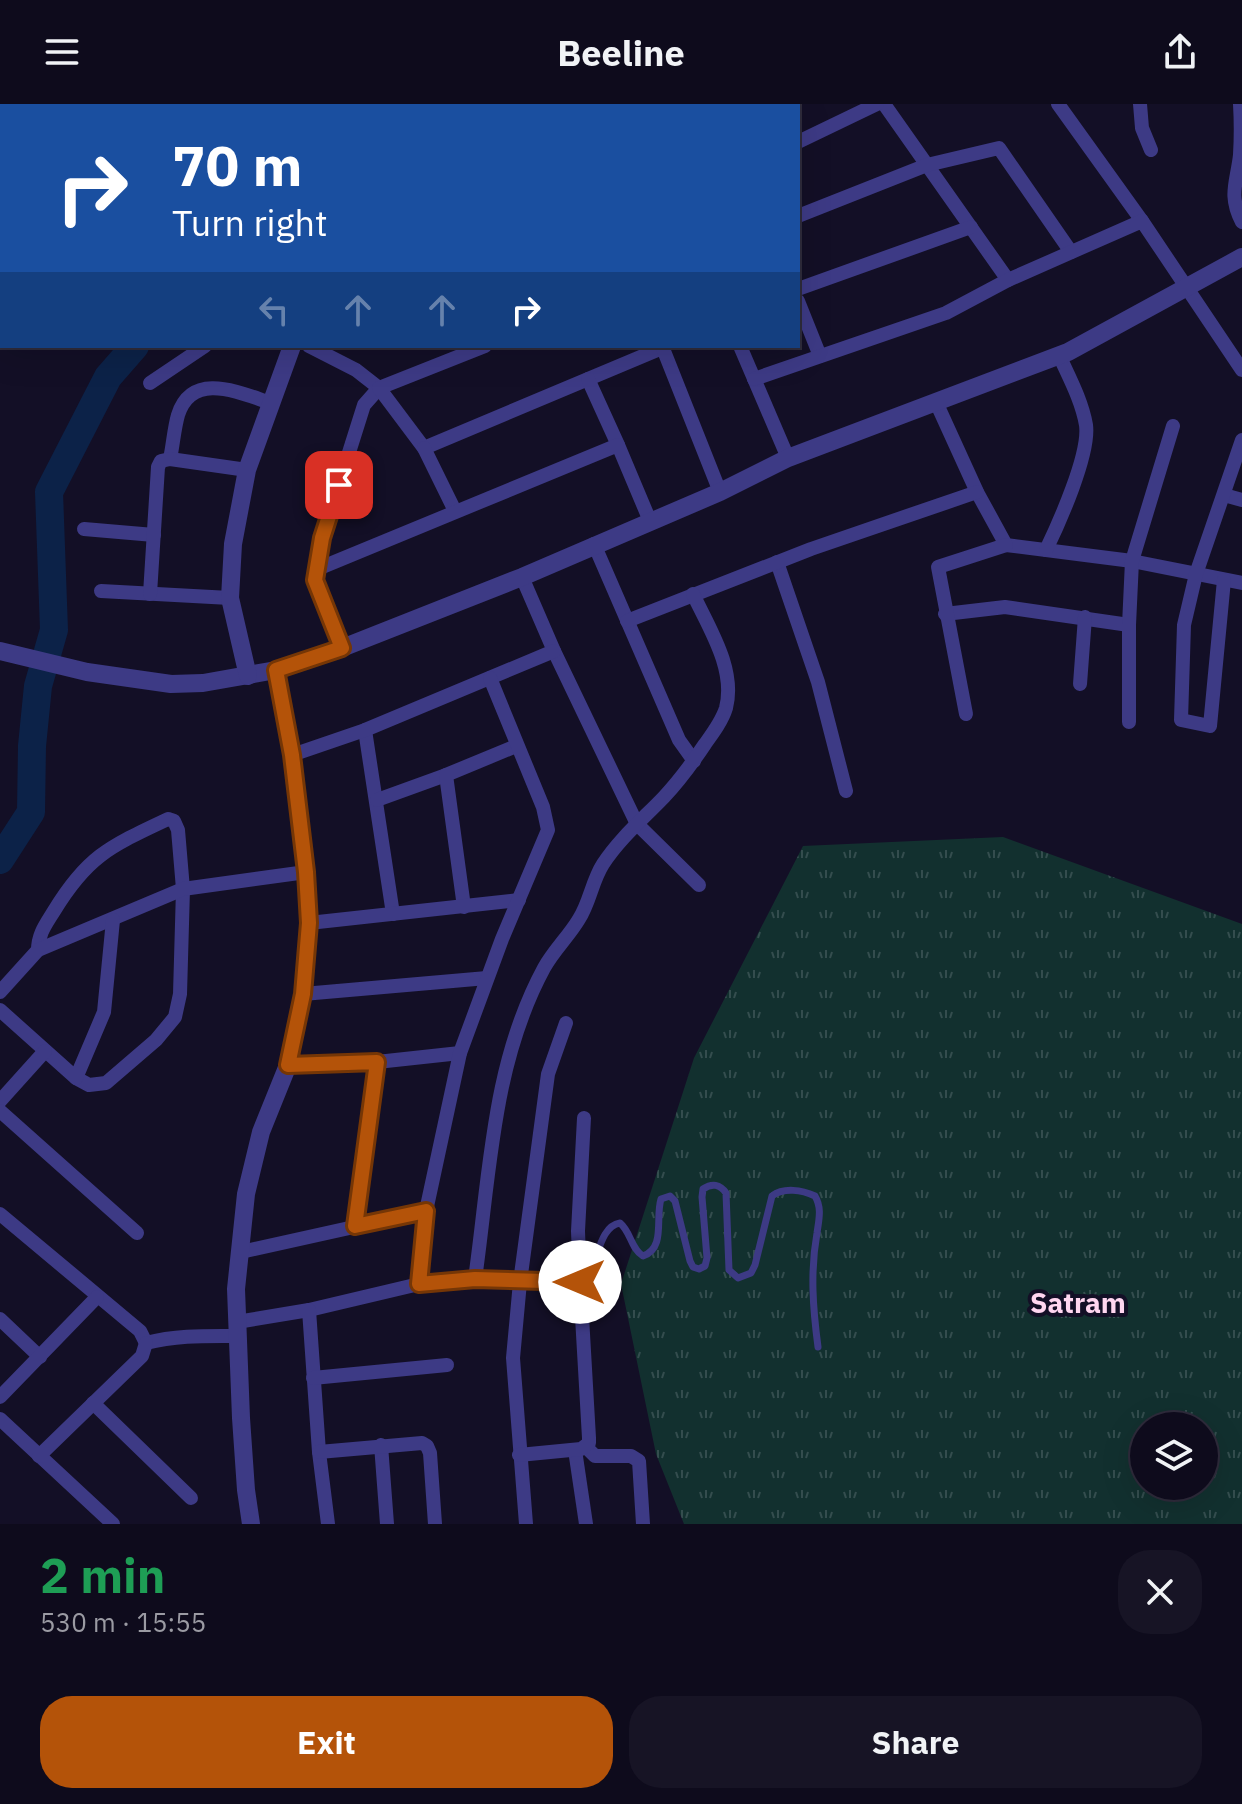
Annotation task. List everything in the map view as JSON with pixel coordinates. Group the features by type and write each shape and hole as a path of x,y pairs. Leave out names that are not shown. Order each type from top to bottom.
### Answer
{"street":[{"path":"800,141 877,104"},
{"path":"884,104 1008,280"},
{"path":"1058,104 1142,221 1242,370"},
{"path":"1140,104 1142,128 1151,150"},
{"path":"1240,104 1239,158 1233,188 1235,208 1242,222"},
{"path":"800,215 927,165 999,148 1071,252"},
{"path":"754,379 946,313 1008,280 1142,221"},
{"path":"800,288 971,227"},
{"path":"0,651 87,672 171,684 203,683 276,670 342,648 522,577 720,492 788,458 1059,355 1242,257"},
{"path":"800,306 820,356"},
{"path":"150,383 202,348"},
{"path":"248,676 230,598 233,544 247,470 291,348"},
{"path":"313,348 356,370 379,388 424,448 455,511"},
{"path":"342,648 319,592 315,570 364,405 379,388 480,348"},
{"path":"424,448 660,348"},
{"path":"662,348 720,492"},
{"path":"741,348 788,458"},
{"path":"1046,550 1063,515 1085,442 1086,427 1079,399 1059,355"},
{"path":"588,379 650,521"},
{"path":"170,459 178,415 189,396 198,390 218,387 271,403"},
{"path":"936,402 977,492 1006,545"},
{"path":"1129,722 1132,561 1173,426"},
{"path":"1224,580 1210,726 1181,720 1184,625 1196,574 1242,440"},
{"path":"315,570 618,445"},
{"path":"150,594 158,467 161,461 170,459 247,470"},
{"path":"627,621 777,562 977,492"},
{"path":"1224,495 1242,500"},
{"path":"84,529 154,535"},
{"path":"594,544 679,740 694,761"},
{"path":"966,714 938,567 1006,545 1132,561 1242,583"},
{"path":"777,562 818,682 846,791"},
{"path":"522,577 637,824 699,885"},
{"path":"101,591 230,598"},
{"path":"475,1279 496,1114 516,1038 544,968 577,923 601,867 618,843 694,761 719,725 726,707 728,689 721,654 693,594"},
{"path":"945,614 1005,607 1129,625"},
{"path":"1080,684 1085,617"},
{"path":"292,755 365,730 554,651"},
{"path":"251,1524 246,1490 236,1289 246,1194 261,1132 288,1065 303,994 309,923 292,755 276,670"},
{"path":"419,1284 426,1211 460,1053 487,978 545,840 548,820 490,678"},
{"path":"365,730 393,914"},
{"path":"377,800 516,746"},
{"path":"446,775 464,907"},
{"path":"0,1010 76,1078 89,1085 106,1083 156,1040 175,1017 180,994 183,889 178,830 174,821 168,819 108,848 78,874 40,934 38,950"},
{"path":"0,992 38,950 183,889 306,872"},
{"path":"309,923 519,900"},
{"path":"76,1078 104,1012 113,920"},
{"path":"303,994 487,978"},
{"path":"526,1524 513,1358 546,1089 556,1046 566,1023"},
{"path":"0,1101 45,1051"},
{"path":"288,1065 377,1062 460,1053"},
{"path":"355,1226 377,1062"},
{"path":"0,1111 137,1233"},
{"path":"584,1118 578,1231 589,1438 580,1448 586,1524"},
{"path":"241,1252 426,1211"},
{"path":"0,1214 140,1331 146,1343 142,1356 39,1456"},
{"path":"146,1343 237,1329 419,1284 475,1279 520,1282 580,1278"},
{"path":"0,1397 97,1297"},
{"path":"309,1310 319,1452 328,1524"},
{"path":"0,1319 40,1357"},
{"path":"313,1378 447,1365"},
{"path":"93,1403 191,1498"},
{"path":"0,1419 113,1524"},
{"path":"319,1452 381,1445 422,1443 427,1446 435,1524"},
{"path":"381,1445 387,1524"},
{"path":"519,1455 580,1448 595,1456 631,1456 639,1461 643,1524"}],"lane":[{"path":"580,1278 592,1267 607,1229 614,1224 620,1223 628,1231 637,1252 643,1256 654,1249 658,1239 658,1208 661,1199 670,1196 675,1201 690,1261 693,1267 699,1269 705,1266 703,1189 716,1185 726,1193 729,1270 738,1278 745,1277 755,1265 772,1196 785,1190 808,1193 815,1196 820,1212 812,1300 818,1347"}],"green space":[{"path":"1003,837 1242,924 1242,1524 684,1524 656,1454 621,1284 694,1058 803,846"}],"waterway":[{"path":"0,860 31,812 32,746 38,686 54,630 49,492 108,377 133,348"}],"district":[{"name":"Satram","path":"1078,1302"}],"route":[{"path":"339,485 322,538 315,580 342,648 276,670 292,755 309,923 303,994 288,1065 377,1062 355,1226 426,1211 419,1284 475,1279 580,1282"}]}
